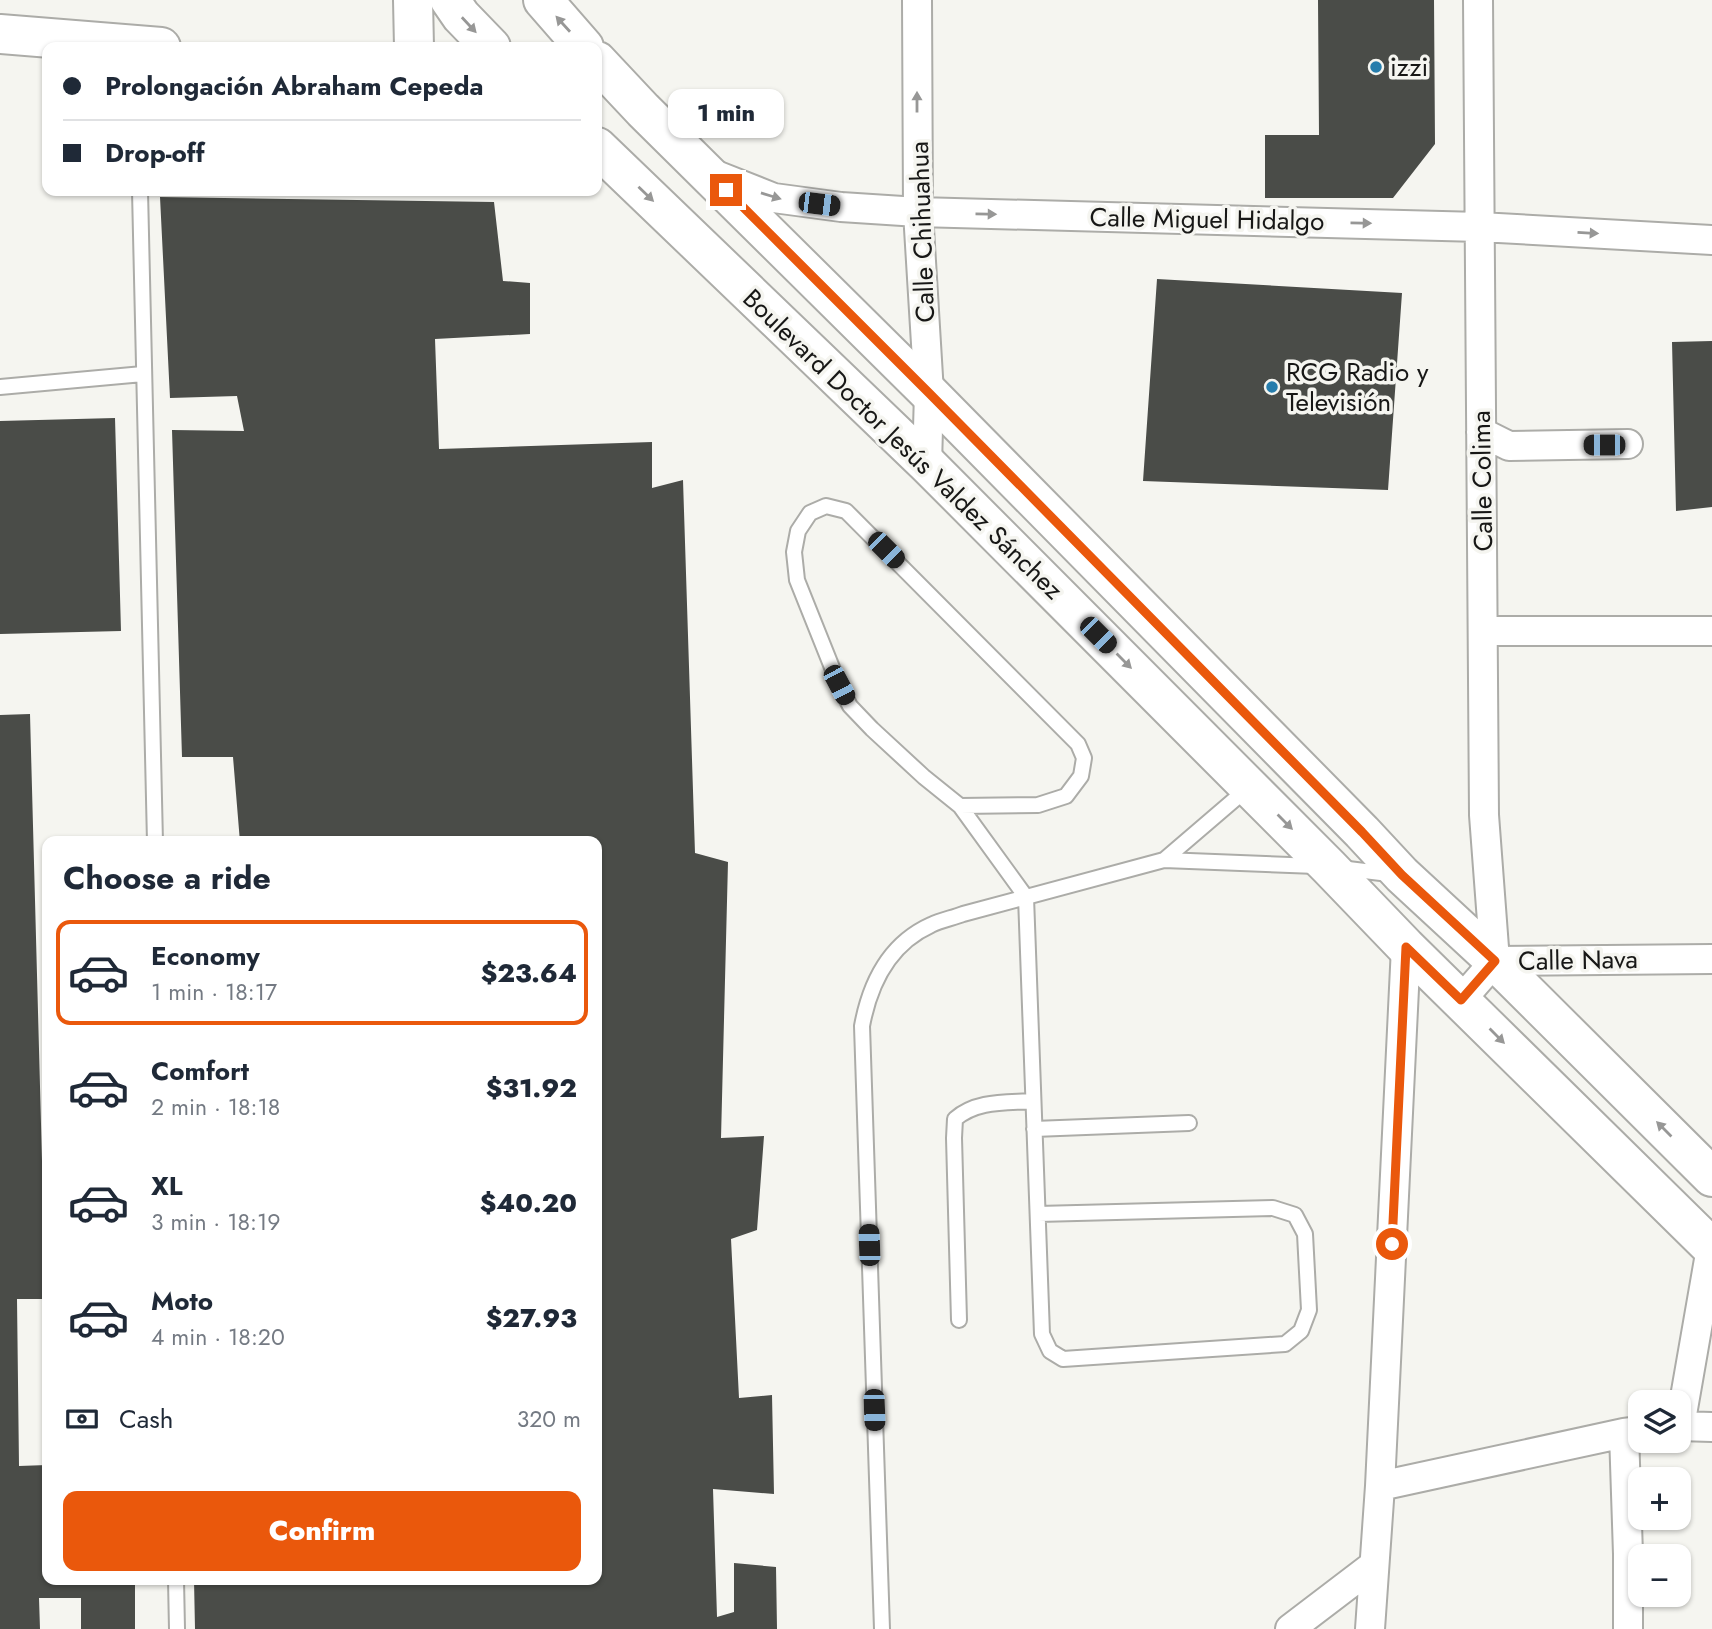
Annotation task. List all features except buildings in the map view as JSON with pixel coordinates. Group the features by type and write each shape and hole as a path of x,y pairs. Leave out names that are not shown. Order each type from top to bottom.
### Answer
{"main road":[{"path":"413,0 414,42"},
{"path":"450,0 461,16 486,42"},
{"path":"543,0 580,42"},
{"path":"0,34 90,42"},
{"name":"Boulevard Doctor Jesús Valdez Sánchez","path":"602,66 929,393 1402,875 1495,961 1712,1177"},
{"path":"602,146 643,110"},
{"name":"Boulevard Doctor Jesús Valdez Sánchez","path":"602,152 928,464 1406,947 1712,1248"}],"street":[{"name":"Calle Chihuahua","path":"917,0 918,212 929,393 928,464"},
{"name":"Calle Colima","path":"1478,0 1484,815 1495,961"},
{"name":"Calle Miguel Hidalgo","path":"707,172 774,198 841,207 918,212 1480,227 1712,240"},
{"path":"1481,432 1509,446 1628,444"},
{"path":"1483,631 1712,631"},
{"path":"1370,1629 1380,1486 1406,947"},
{"name":"Calle Nava","path":"1461,1000 1495,961 1712,959"},
{"path":"1686,1390 1712,1248"},
{"path":"1691,1426 1712,1427"},
{"path":"1380,1486 1628,1433"},
{"path":"1628,1629 1631,1453"},
{"path":"1290,1629 1374,1565"}],"lane":[{"path":"140,196 155,836"},
{"path":"0,387 144,374"},
{"path":"960,806 1038,805 1066,796 1081,776 1084,758 1078,744 846,511 825,506 810,513 798,531 794,552 797,580 850,706 872,729 960,806 1026,897 1042,1334 1050,1351 1063,1360 1285,1344 1301,1331 1309,1310 1304,1234 1294,1215 1273,1208 1038,1214"},
{"path":"1164,859 1249,787"},
{"path":"882,1629 862,1026 866,1002 887,961 906,941 930,925 1164,859 1329,867 1402,875"},
{"path":"959,1320 955,1119 965,1110 982,1105 1033,1101"},
{"path":"1034,1129 1189,1123"},
{"path":"176,1585 177,1629"}],"place":[{"name":"izzi","path":"1376,67"},
{"name":"RCG Radio y Televisión","path":"1272,387"}],"route":[{"path":"726,190 1402,875 1495,961 1461,1000 1406,947 1392,1244"}]}
